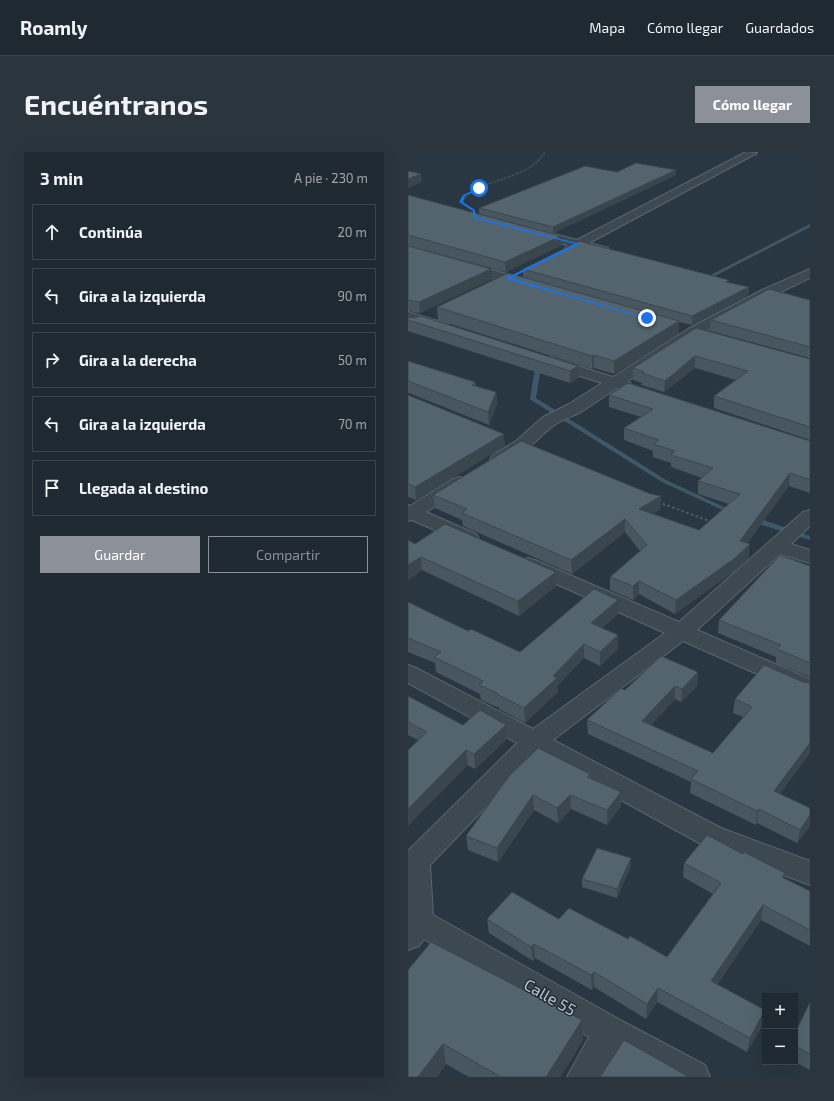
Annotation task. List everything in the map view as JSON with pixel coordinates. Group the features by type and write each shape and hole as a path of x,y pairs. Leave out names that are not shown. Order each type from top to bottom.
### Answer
{"street":[{"path":"557,254 752,153 751,152"},
{"path":"519,229 615,254"},
{"path":"408,250 544,289"},
{"path":"493,285 522,272"},
{"path":"409,513 480,471 529,448 549,421 576,408 693,332 767,293 810,273"},
{"path":"746,288 788,299"},
{"path":"408,327 415,318 436,313"},
{"path":"415,318 459,332"},
{"path":"673,326 715,338"},
{"path":"539,359 638,389"},
{"path":"501,436 529,448"},
{"path":"409,513 485,545"},
{"path":"412,925 415,862 534,742 682,631 804,522"},
{"path":"777,546 810,557"},
{"path":"507,554 810,688"},
{"path":"408,673 711,836 810,873"},
{"name":"Calle 55","path":"412,925 693,1077"},
{"path":"584,1077 610,1032"}],"path":[{"path":"475,217 474,211 461,202 464,196 479,188 520,173 532,166 544,156 545,152"},
{"path":"658,502 717,524"}],"building":[{"path":"636,163 676,170 553,227 479,208 585,166 617,172"},
{"path":"408,171 421,174 408,179"},
{"path":"408,195 561,236 505,262 408,235"},
{"path":"579,241 729,280 726,282 749,287 692,316 523,269"},
{"path":"408,246 491,269 419,302 408,300"},
{"path":"508,273 679,321 614,361 594,355 592,356 437,307"},
{"path":"769,289 810,300 810,347 711,320"},
{"path":"421,316 578,366 570,371 408,320 408,317 413,318"},
{"path":"696,328 810,359 810,427 714,396 748,371 695,356 665,381 642,373 644,372 633,368"},
{"path":"408,361 475,382 472,385 496,392 488,412 408,381"},
{"path":"628,383 810,441 810,480 790,473 740,541 750,544 734,559 676,600 639,581 633,586 610,577 647,545 625,519 571,560 462,513 467,509 433,495 521,441 651,494 661,496 639,509 699,530 740,494 698,481 713,468 671,455 675,451 653,444 659,440 624,428 653,409 609,395"},
{"path":"408,395 504,434 415,487 408,484"},
{"path":"445,524 556,572 518,601 421,557 408,565 408,540 415,544"},
{"path":"780,555 810,566 810,663 777,649 781,645 719,620"},
{"path":"594,589 618,600 591,623 618,635 600,652 584,644 553,676 557,678 524,708 479,685 483,681 434,657 441,652 408,638 408,602 468,631 471,629 520,652"},
{"path":"661,656 698,672 682,689 675,686 642,721 713,753 752,707 735,699 764,665 803,682 810,683 810,743 774,791 810,808 810,815 800,830 759,809 757,811 691,779 698,771 587,720 621,688 625,690"},
{"path":"408,696 463,725 480,710 506,725 474,754 466,750 408,809 408,750 427,732 408,722"},
{"path":"538,748 590,774 587,777 621,792 607,810 570,795 557,808 533,795 497,848 466,836 509,776"},
{"path":"707,835 743,854 744,852 785,873 782,877 810,891 810,930 763,905 711,981 762,1008 762,1016 750,1038 658,988 647,1004 594,972 591,975 534,944 531,947 487,919 512,892 559,919 569,908 628,939 630,936 667,957 721,883 684,863"},
{"path":"597,848 631,858 617,889 582,879"},
{"path":"431,942 582,1020 546,1077 501,1077 443,1044 418,1077 408,1077 408,970"},
{"path":"810,1002 810,1054 798,1048 798,1027"},
{"path":"624,1040 689,1077 600,1077"}],"waterway":[{"path":"703,280 810,225"},
{"path":"539,362 533,399 664,481 733,513"},
{"path":"752,519 810,538"}],"route":[{"path":"479,188 464,196 461,202 474,211 475,217 578,244 507,278 647,318"}]}
